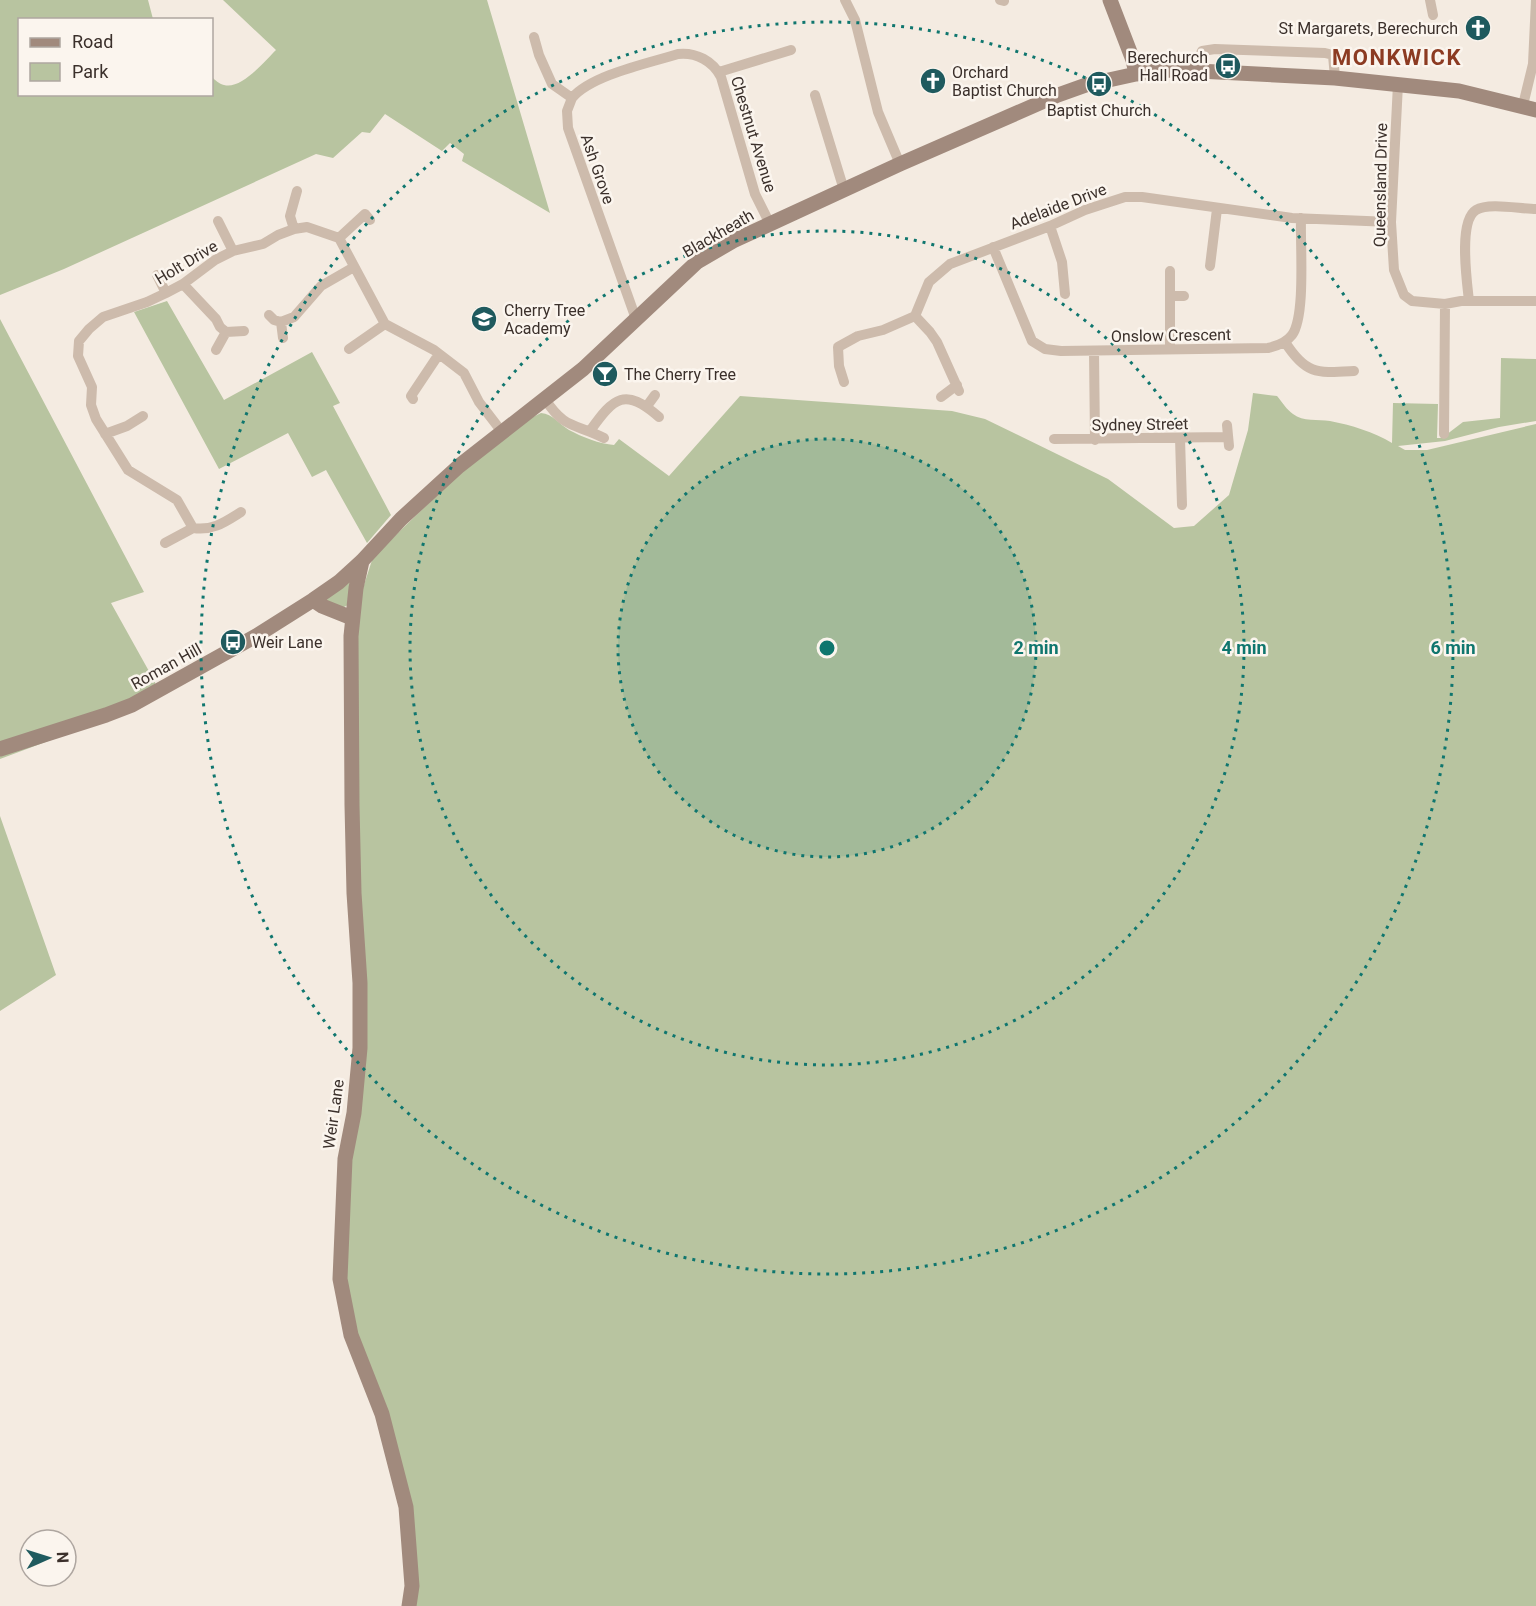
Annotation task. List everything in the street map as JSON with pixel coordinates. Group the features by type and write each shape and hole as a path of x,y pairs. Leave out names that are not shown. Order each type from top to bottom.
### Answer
{"main road":[{"path":"1110,0 1133,60 1136,74"},
{"name":"Blackheath","path":"362,561 401,519 459,466 583,369 698,262 733,241 900,164 1058,95 1086,85 1163,70 1335,78 1398,84 1459,91 1530,107"},
{"name":"Roman Hill","path":"0,749 132,705 197,670 313,600 339,582 362,561"},
{"name":"Weir Lane","path":"362,561 352,618 352,805 354,893 360,983 360,1048 354,1113 345,1159 340,1279 351,1335 382,1414 406,1507 412,1587 409,1606"},
{"path":"313,600 352,618"}],"street":[{"path":"845,0 855,20 878,112 900,164"},
{"path":"1000,0 1004,1"},
{"path":"1430,0 1433,15"},
{"path":"1530,107 1536,0"},
{"path":"534,37 552,84 572,98"},
{"path":"1198,71 1202,51 1215,49 1325,52 1333,55 1335,78"},
{"path":"719,72 781,58 790,50"},
{"name":"Chestnut Avenue","path":"572,98 578,90 596,79 678,54 690,53 710,63 719,72 755,194 770,224"},
{"name":"Queensland Drive","path":"1398,84 1391,222 1394,270 1404,295 1412,301 1445,304 1469,301 1536,301"},
{"path":"815,95 844,190"},
{"name":"Ash Grove","path":"572,98 567,111 568,128 636,319"},
{"path":"297,192 290,216 294,229 307,227 339,238 385,324 439,354 464,373 479,402 502,432"},
{"name":"Adelaide Drive","path":"915,316 929,282 950,264 1050,226 1085,210 1125,197 1142,197 1217,209 1301,218 1391,222"},
{"path":"1469,301 1465,236 1468,218 1475,210 1492,206 1536,209"},
{"path":"1214,262 1217,209"},
{"path":"339,238 365,214 370,220"},
{"path":"1301,218 1298,323 1293,334 1285,342 1295,358 1305,367 1338,377 1354,371"},
{"path":"218,221 233,251"},
{"path":"1050,226 1062,262 1065,294"},
{"name":"Holt Drive","path":"193,528 177,500 158,486 128,470 105,434 91,405 92,387 78,356 79,341 103,317 166,293 183,284 215,260 233,251 263,244 294,229"},
{"name":"Onslow Crescent","path":"993,247 1032,341 1052,351 1268,348 1285,342"},
{"path":"269,315 281,322 294,317 321,286 354,267"},
{"path":"1170,271 1170,349"},
{"path":"157,275 166,293"},
{"path":"183,284 226,332 244,331"},
{"path":"1170,296 1184,296"},
{"path":"1445,304 1447,427"},
{"path":"844,376 838,347 858,336 883,330 915,316 937,342 958,388 941,397"},
{"path":"281,322 283,338"},
{"path":"349,349 358,340 385,324"},
{"path":"216,350 226,332"},
{"path":"1094,352 1095,440"},
{"path":"410,395 439,354"},
{"path":"647,406 655,395"},
{"path":"545,399 553,412 570,425 604,438"},
{"path":"590,431 607,408 615,402 631,399 647,406 659,417"},
{"path":"105,434 127,426 143,416"},
{"name":"Sydney Street","path":"1054,439 1180,438 1228,442 1227,425"},
{"path":"1170,497 1182,501 1180,438"},
{"path":"165,543 193,528 204,530 218,526 242,512"}],"green space":[{"path":"0,0 148,0 153,18 18,18 18,96 213,96 213,78 224,85 238,83 276,50 223,0 487,0 550,213 462,161 464,154 450,143 442,151 385,114 370,133 362,132 333,158 316,154 64,269 0,295"},
{"path":"167,301 224,400 312,352 340,403 333,406 391,515 367,543 326,470 312,477 288,433 219,469 134,312"},
{"path":"0,319 144,592 111,603 155,682 158,697 118,715 0,759"},
{"path":"1501,358 1536,359 1536,421 1499,427 1445,441 1398,446 1405,450 1427,450 1536,424 1536,1606 409,1606 411,1553 340,1279 354,1113 351,636 373,557 462,471 529,419 541,413 591,440 614,445 619,439 669,476 740,396 952,411 985,419 1108,479 1174,528 1194,526 1229,495 1248,430 1253,393 1277,396 1297,417 1346,425 1370,432 1392,443 1393,403 1438,404 1437,438 1442,438 1463,422 1500,418"},
{"path":"356,573 350,604 342,608 323,600"},
{"path":"0,816 56,975 0,1011"}],"place":[{"name":"St Margarets, Berechurch","path":"1478,28"},
{"name":"Berechurch Hall Road","path":"1228,66"},
{"name":"Orchard Baptist Church","path":"933,81"},
{"name":"Baptist Church","path":"1099,84"},
{"name":"Cherry Tree Academy","path":"484,319"},
{"name":"The Cherry Tree","path":"605,374"},
{"name":"Weir Lane","path":"233,642"}],"district":[{"name":"MONKWICK","path":"1397,57"}]}
